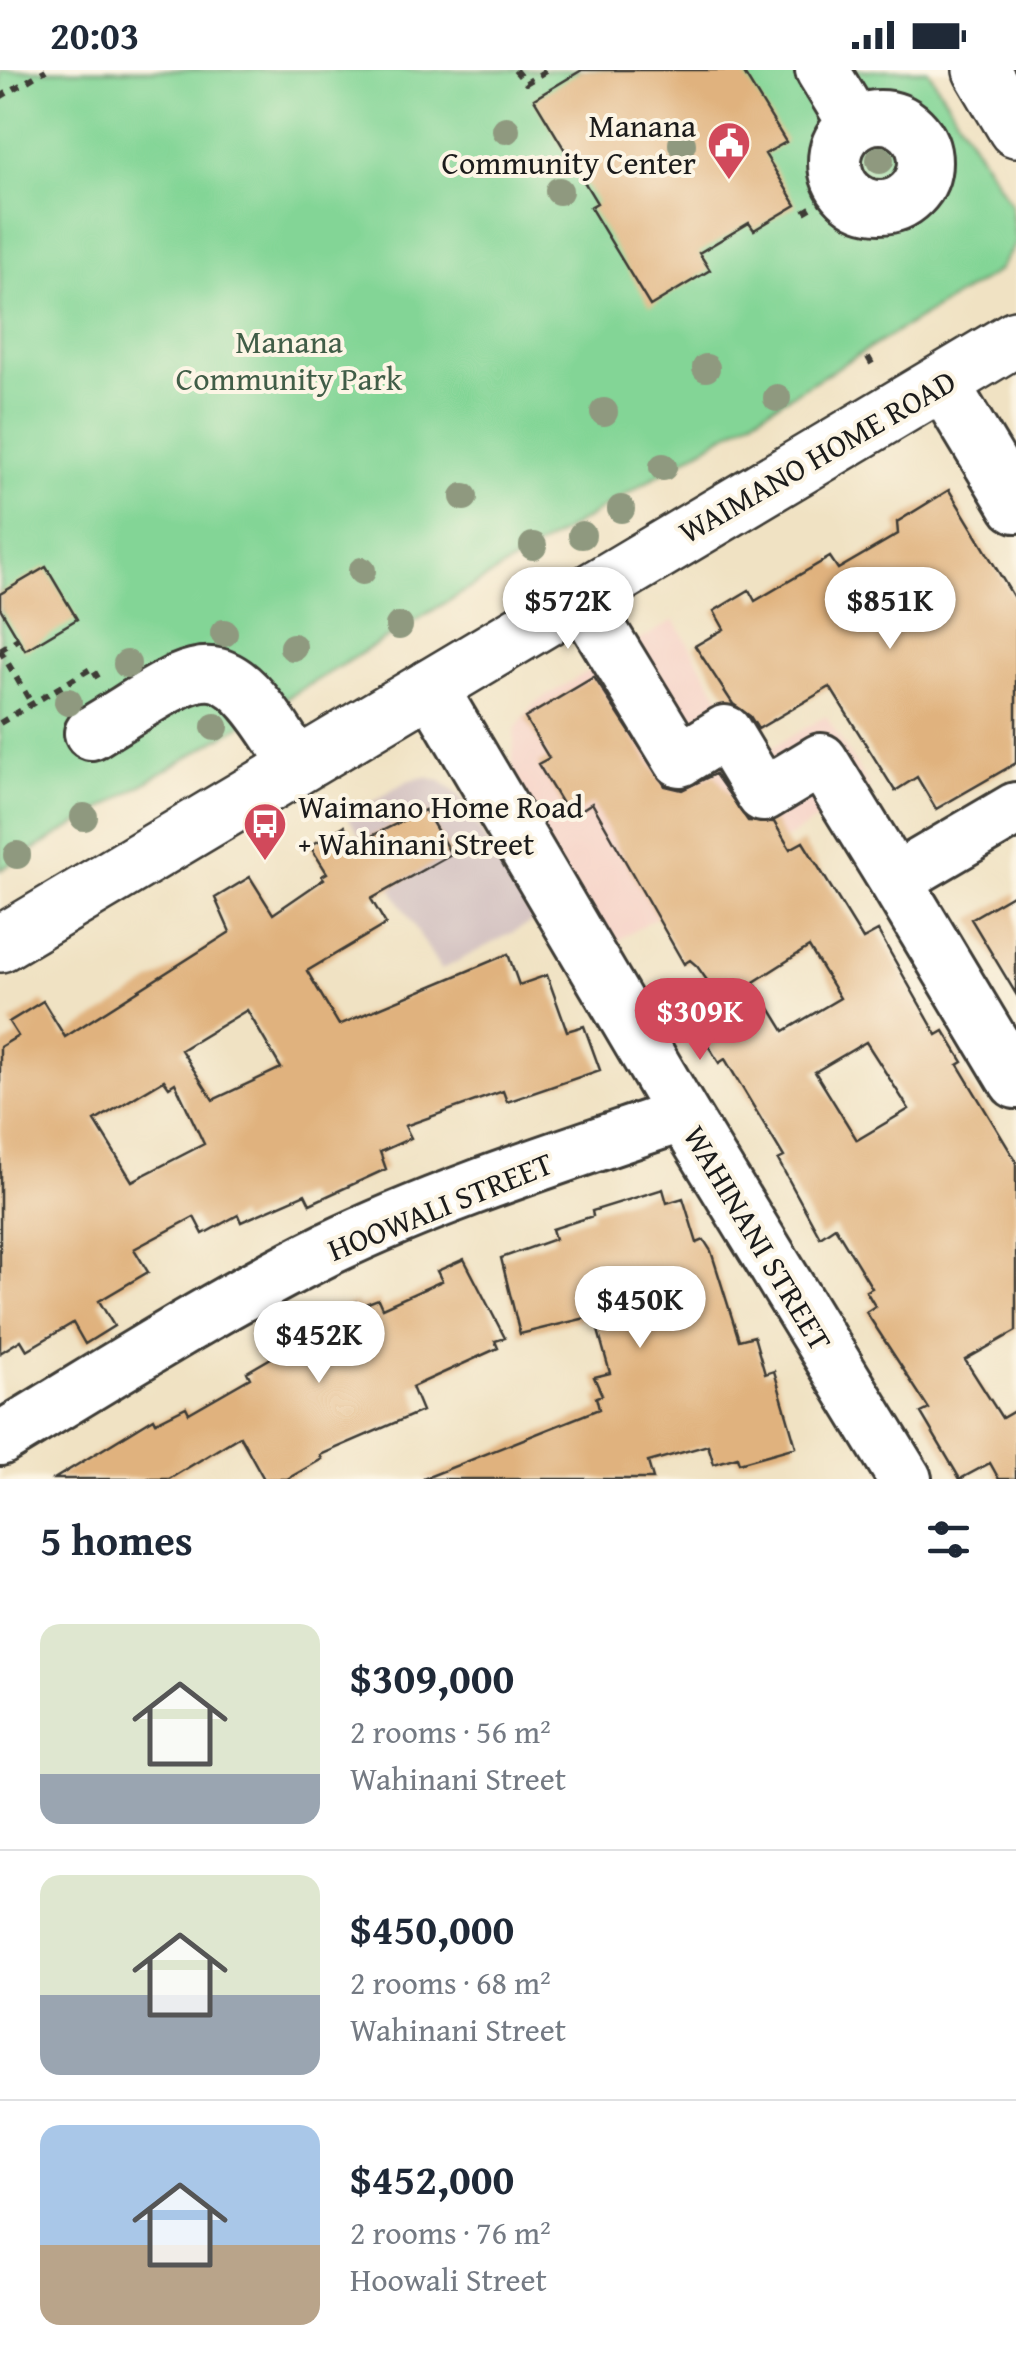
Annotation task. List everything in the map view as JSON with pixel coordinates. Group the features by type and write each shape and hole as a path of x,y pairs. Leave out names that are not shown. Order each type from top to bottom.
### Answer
{"main road":[{"path":"981,70 1016,129"},
{"name":"WAIMANO HOME ROAD","path":"0,944 1016,338"}],"street":[{"path":"822,70 855,124"},
{"path":"885,117 900,122 922,144 924,175 916,189 890,206 824,200 836,148 855,124 885,117"},
{"path":"942,382 1016,506"},
{"path":"580,596 680,760 725,732 763,795 821,760 1016,1082"},
{"path":"91,733 178,681 198,673 216,673 252,694 297,766"},
{"name":"WAHINANI STREET","path":"430,686 683,1115 905,1479"},
{"path":"895,880 1016,809"},
{"name":"HOOWALI STREET","path":"0,1439 248,1291 330,1248 430,1204 683,1115"}],"path":[{"path":"0,98 46,70"},
{"path":"515,70 526,82 547,70"},
{"path":"18,639 0,650 32,704"}],"shaded area":[{"path":"674,620 756,757 826,716 870,788 607,947 527,814 512,767 515,729 535,703"},
{"path":"426,777 441,781 460,796 534,921 441,970 348,817 409,780"}],"green space":[{"name":"Manana Community Park","path":"0,70 928,70 1011,205 1016,243 998,271 0,870"}],"building":[{"name":"Manana Community Center","path":"582,70 742,70 786,142 765,154 796,205 754,230 749,223 699,253 710,270 650,306 590,207 597,203 534,99"},
{"path":"949,490 1016,601 1016,763 936,809 917,777 895,791 830,687 758,729 750,716 733,704 695,646 724,629 714,611 749,590 755,601 830,557 838,569 898,534 897,522"},
{"path":"46,567 77,619 25,650 0,608 0,594"},
{"path":"594,677 665,786 682,790 715,774 748,821 774,822 790,849 803,842 863,939 878,931 937,1035 944,1031 963,1062 958,1065 1016,1161 1016,1331 965,1360 1002,1418 1016,1410 1016,1479 999,1479 990,1463 960,1479 921,1413 929,1409 866,1312 875,1306 866,1291 872,1288 835,1227 820,1237 778,1160 784,1157 725,1059 719,1063 704,1039 735,1020 697,966 690,960 684,964 592,803 570,817 538,764 549,758 525,718","holes":["809,947 840,998 784,1031 754,982","866,1042 909,1109 857,1140 815,1072"]},
{"path":"425,810 451,854 371,899 386,924 307,971 339,1025 508,954 519,985 547,975 567,1031 584,1026 600,1070 507,1102 503,1091 405,1126 411,1138 380,1152 386,1169 310,1204 305,1194 241,1222 238,1215 203,1234 194,1217 134,1249 148,1272 99,1301 114,1326 85,1344 73,1323 27,1350 21,1340 0,1353 0,1047 18,1036 9,1022 43,1001 65,1037 230,932 215,898 250,877 273,914 324,879 322,876 327,873 310,846 344,826 355,844","holes":["247,1010 281,1068 213,1100 181,1050","164,1080 169,1087 175,1083 204,1144 132,1181 95,1121"]},
{"path":"1016,893 1016,994 971,919"},
{"path":"663,1189 667,1203 683,1198 697,1243 704,1240 711,1251 739,1340 754,1336 765,1374 774,1371 796,1447 739,1463 737,1457 714,1464 708,1445 648,1462 653,1479 423,1479 599,1409 596,1397 602,1395 594,1377 610,1373 594,1316 520,1334 501,1258 555,1239 552,1229 593,1216 592,1211"},
{"path":"464,1259 505,1338 495,1341 498,1348 412,1387 422,1411 320,1455 322,1459 287,1479 264,1479 240,1436 169,1479 54,1479 154,1418 156,1422 186,1407 189,1413 250,1378 247,1372 295,1344 287,1327 356,1302 358,1307 378,1299 382,1308 442,1281 437,1271"}],"place":[{"name":"Manana Community Center","path":"729,181"},
{"name":"Waimano Home Road + Wahinani Street","path":"265,862"}]}
